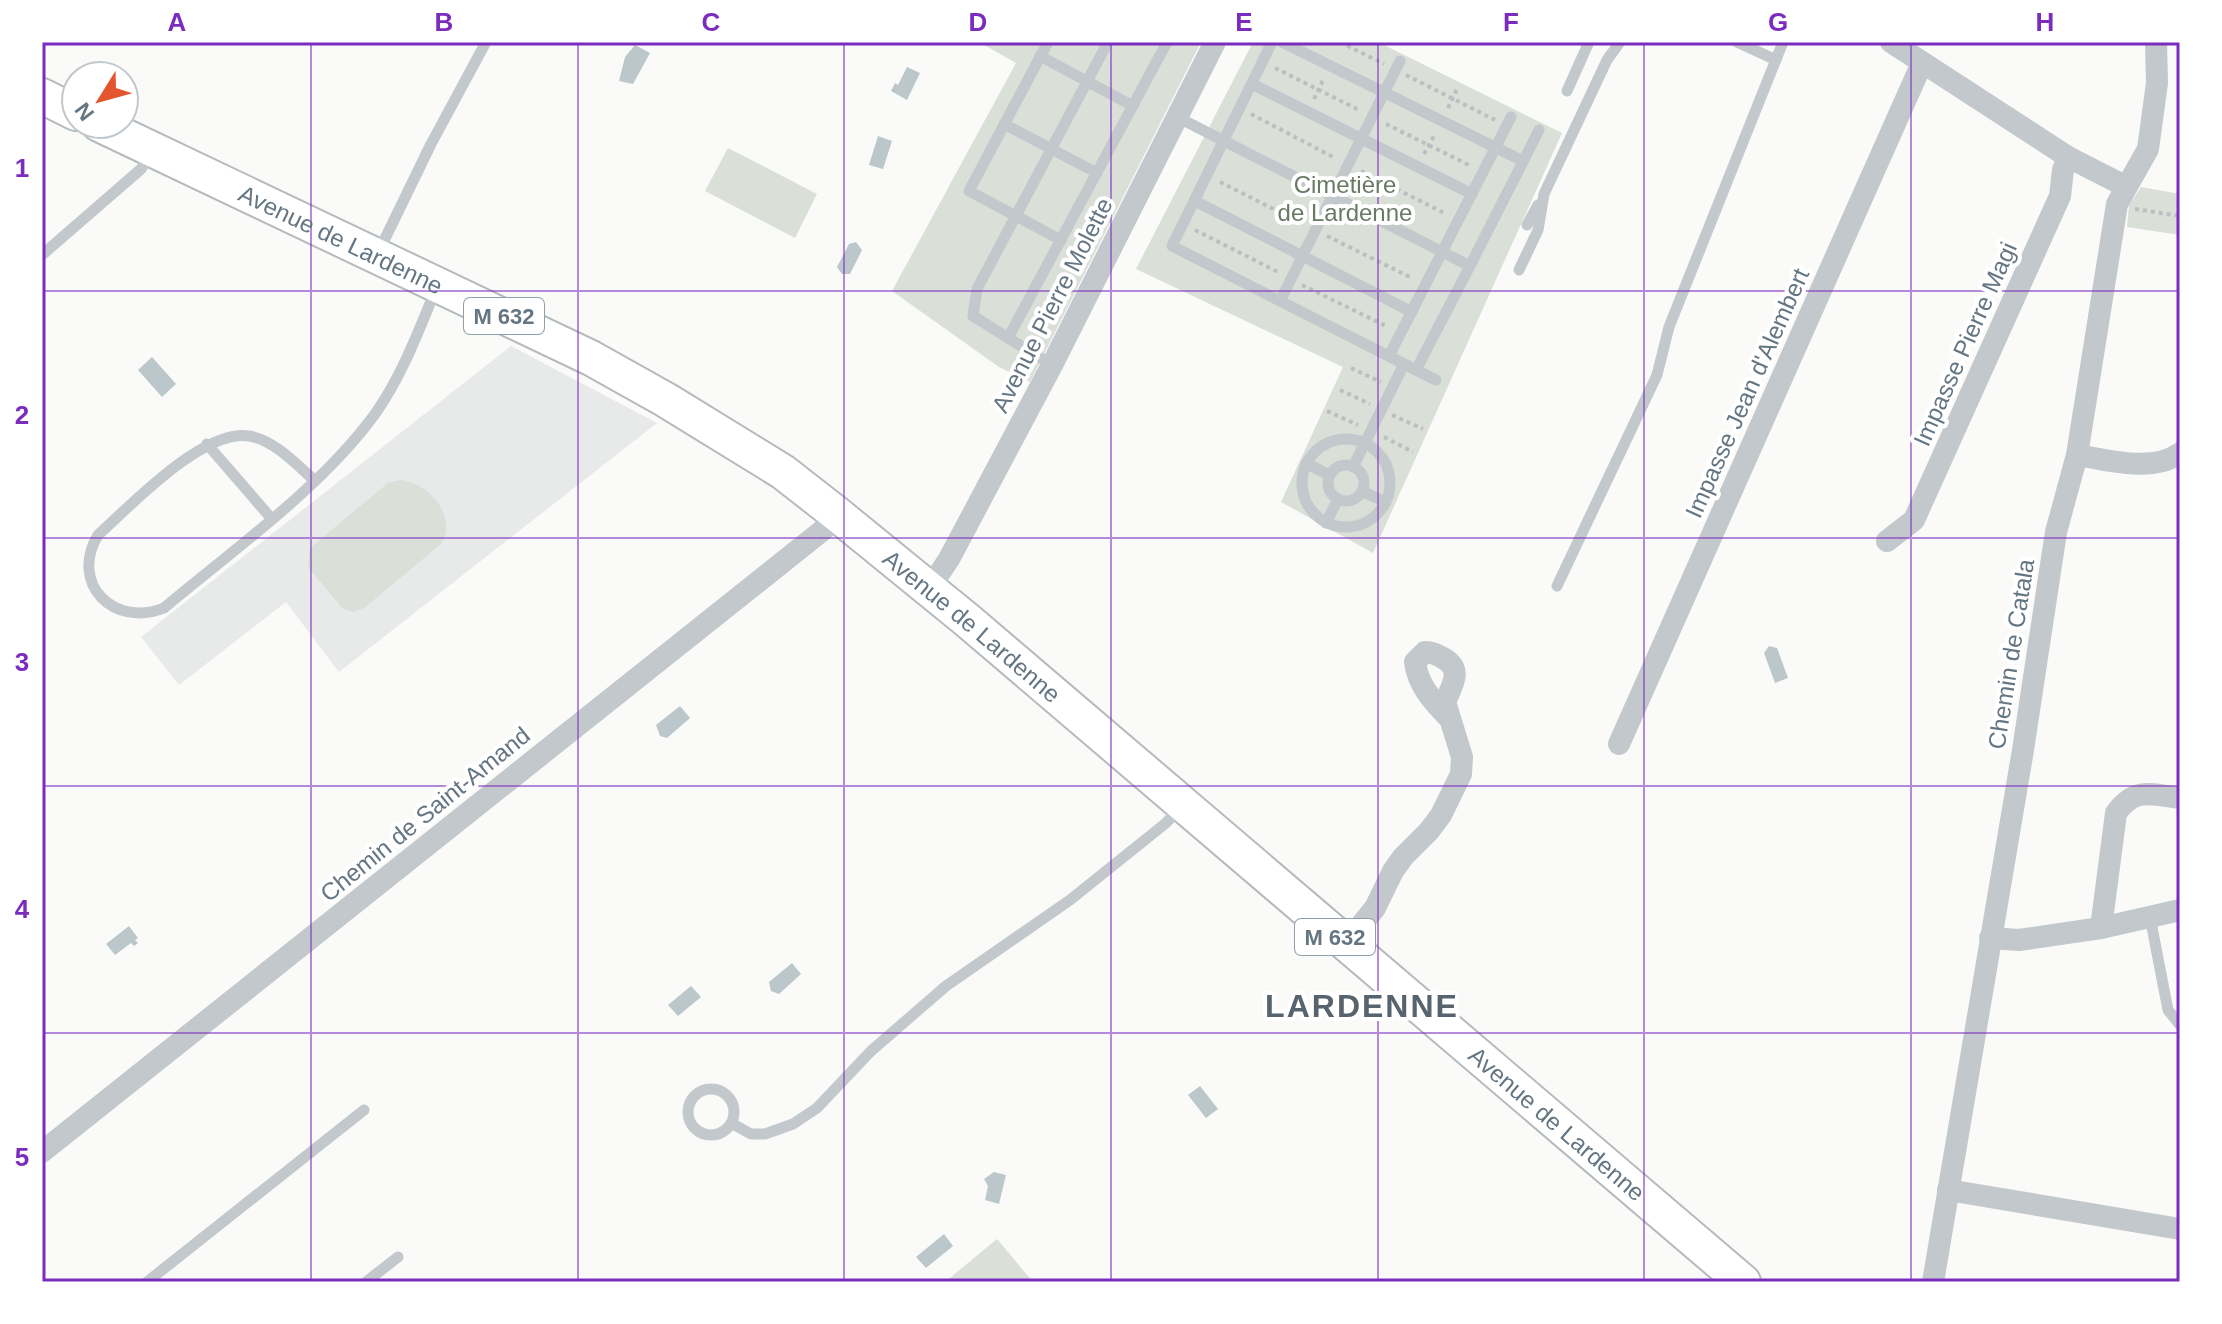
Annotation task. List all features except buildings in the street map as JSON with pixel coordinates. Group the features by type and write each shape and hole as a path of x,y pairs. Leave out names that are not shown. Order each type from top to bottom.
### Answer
{"main road":[{"path":"42,96 60,105"},
{"name":"Avenue de Lardenne","path":"133,140 591,358 783,472 929,589 1743,1282"}],"street":[{"name":"Avenue Pierre Molette","path":"929,589 949,559 1052,365 1215,42"},
{"path":"1891,42 2121,195"},
{"name":"Chemin de Catala","path":"1933,1282 2023,750 2056,532 2077,455 2121,195 2148,149 2157,83 2156,42"},
{"name":"Impasse Jean d'Alembert","path":"1619,744 1922,63"},
{"name":"Impasse Pierre Magi","path":"1887,541 1914,520 2060,196 2068,157"},
{"path":"2077,455 2149,463 2163,462 2180,453"},
{"name":"Chemin de Saint-Amand","path":"42,1152 811,540 838,515"},
{"path":"1345,945 1375,908 1398,864 1441,815 1461,774 1462,757 1449,718"},
{"path":"2101,928 2116,813 2126,800 2144,793 2180,798"},
{"path":"1990,938 2019,940 2101,928 2180,910"},
{"path":"1948,1190 2178,1229"}],"lane":[{"path":"377,255 431,144 486,42"},
{"path":"1048,42 969,191 1061,240"},
{"path":"1052,365 973,316 977,289 1108,42"},
{"path":"1008,338 1167,42"},
{"path":"1272,42 1172,246 1436,380"},
{"path":"1282,42 1523,161"},
{"path":"1567,91 1589,42"},
{"path":"1527,225 1607,60 1620,42"},
{"path":"1737,42 1776,60"},
{"path":"1557,586 1657,375 1669,327 1783,42"},
{"path":"1040,56 1133,106"},
{"path":"1280,301 1398,65"},
{"path":"1252,84 1472,194"},
{"path":"1177,117 1470,266"},
{"path":"1389,356 1509,121"},
{"path":"1004,124 1097,173"},
{"path":"1416,370 1539,130"},
{"path":"42,255 141,169 154,150"},
{"path":"1519,270 1538,230 1544,194"},
{"path":"1195,201 1412,312"},
{"path":"314,480 279,450 249,436 234,436 207,444 167,473 98,535 91,547 87,574 96,592 110,605 147,615 164,608 271,518 314,480 342,455 376,413 403,369 438,284"},
{"path":"1353,467 1404,364"},
{"path":"1343,438 1365,443 1375,449 1388,468 1390,480 1385,502 1379,512 1360,525 1326,523 1316,516 1303,497 1302,474 1306,463 1331,440 1343,438"},
{"path":"207,444 271,518"},
{"path":"1306,463 1329,475"},
{"path":"1340,465 1353,467 1363,477 1362,491 1351,500 1338,499 1329,488 1329,475 1340,465"},
{"path":"1362,491 1385,502"},
{"path":"1326,523 1338,499"},
{"path":"731,1123 751,1134 765,1134 793,1124 817,1108 871,1051 946,986 1070,900 1166,823 1183,804"},
{"path":"2150,917 2168,1010 2180,1025"},
{"path":"718,1090 731,1100 734,1108 731,1123 719,1134 703,1134 696,1130 688,1117 690,1101 702,1091 718,1090"},
{"path":"147,1282 364,1110"},
{"path":"366,1282 398,1257"}],"path":[{"path":"1340,42 1398,65 1509,121"},
{"path":"2121,195 2134,209 2180,216"},
{"path":"1336,330 1359,285"},
{"path":"1351,368 1393,387"}],"shaded area":[{"path":"635,45 650,53 633,84 619,81 625,57"},
{"path":"907,67 920,73 907,100 891,91 895,83 898,85"},
{"path":"878,136 892,141 883,169 869,165"},
{"path":"856,242 862,250 850,274 842,274 837,267 849,244"},
{"path":"511,346 657,423 339,672 286,602 179,685 141,637"},
{"path":"152,357 176,384 162,397 138,370"},
{"path":"1769,646 1777,648 1788,678 1775,683 1764,653"},
{"path":"680,706 690,718 667,738 660,736 656,725"},
{"path":"129,926 138,943 134,946 131,943 115,955 106,944"},
{"path":"792,963 801,974 779,994 771,991 769,982"},
{"path":"691,986 701,997 678,1016 668,1005"},
{"path":"1200,1086 1218,1109 1206,1118 1188,1095"},
{"path":"994,1172 1006,1175 999,1204 985,1200 988,1186 984,1179"},
{"path":"944,1234 953,1246 926,1268 916,1257"}],"green space":[{"path":"979,42 1201,42 1030,382 999,367 892,291 1016,63"},
{"name":"Cimetière de Lardenne","path":"1253,42 1378,42 1562,133 1373,553 1281,502 1343,367 1136,269"},
{"path":"728,148 817,194 795,238 705,191"},
{"path":"2141,187 2180,194 2180,235 2127,227 2129,205"},
{"path":"401,480 421,487 438,503 446,523 441,544 364,608 354,612 343,609 308,567 310,548 388,483"},
{"path":"997,1239 1033,1282 945,1282"}],"district":[{"name":"LARDENNE","path":"1362,1006"}]}
